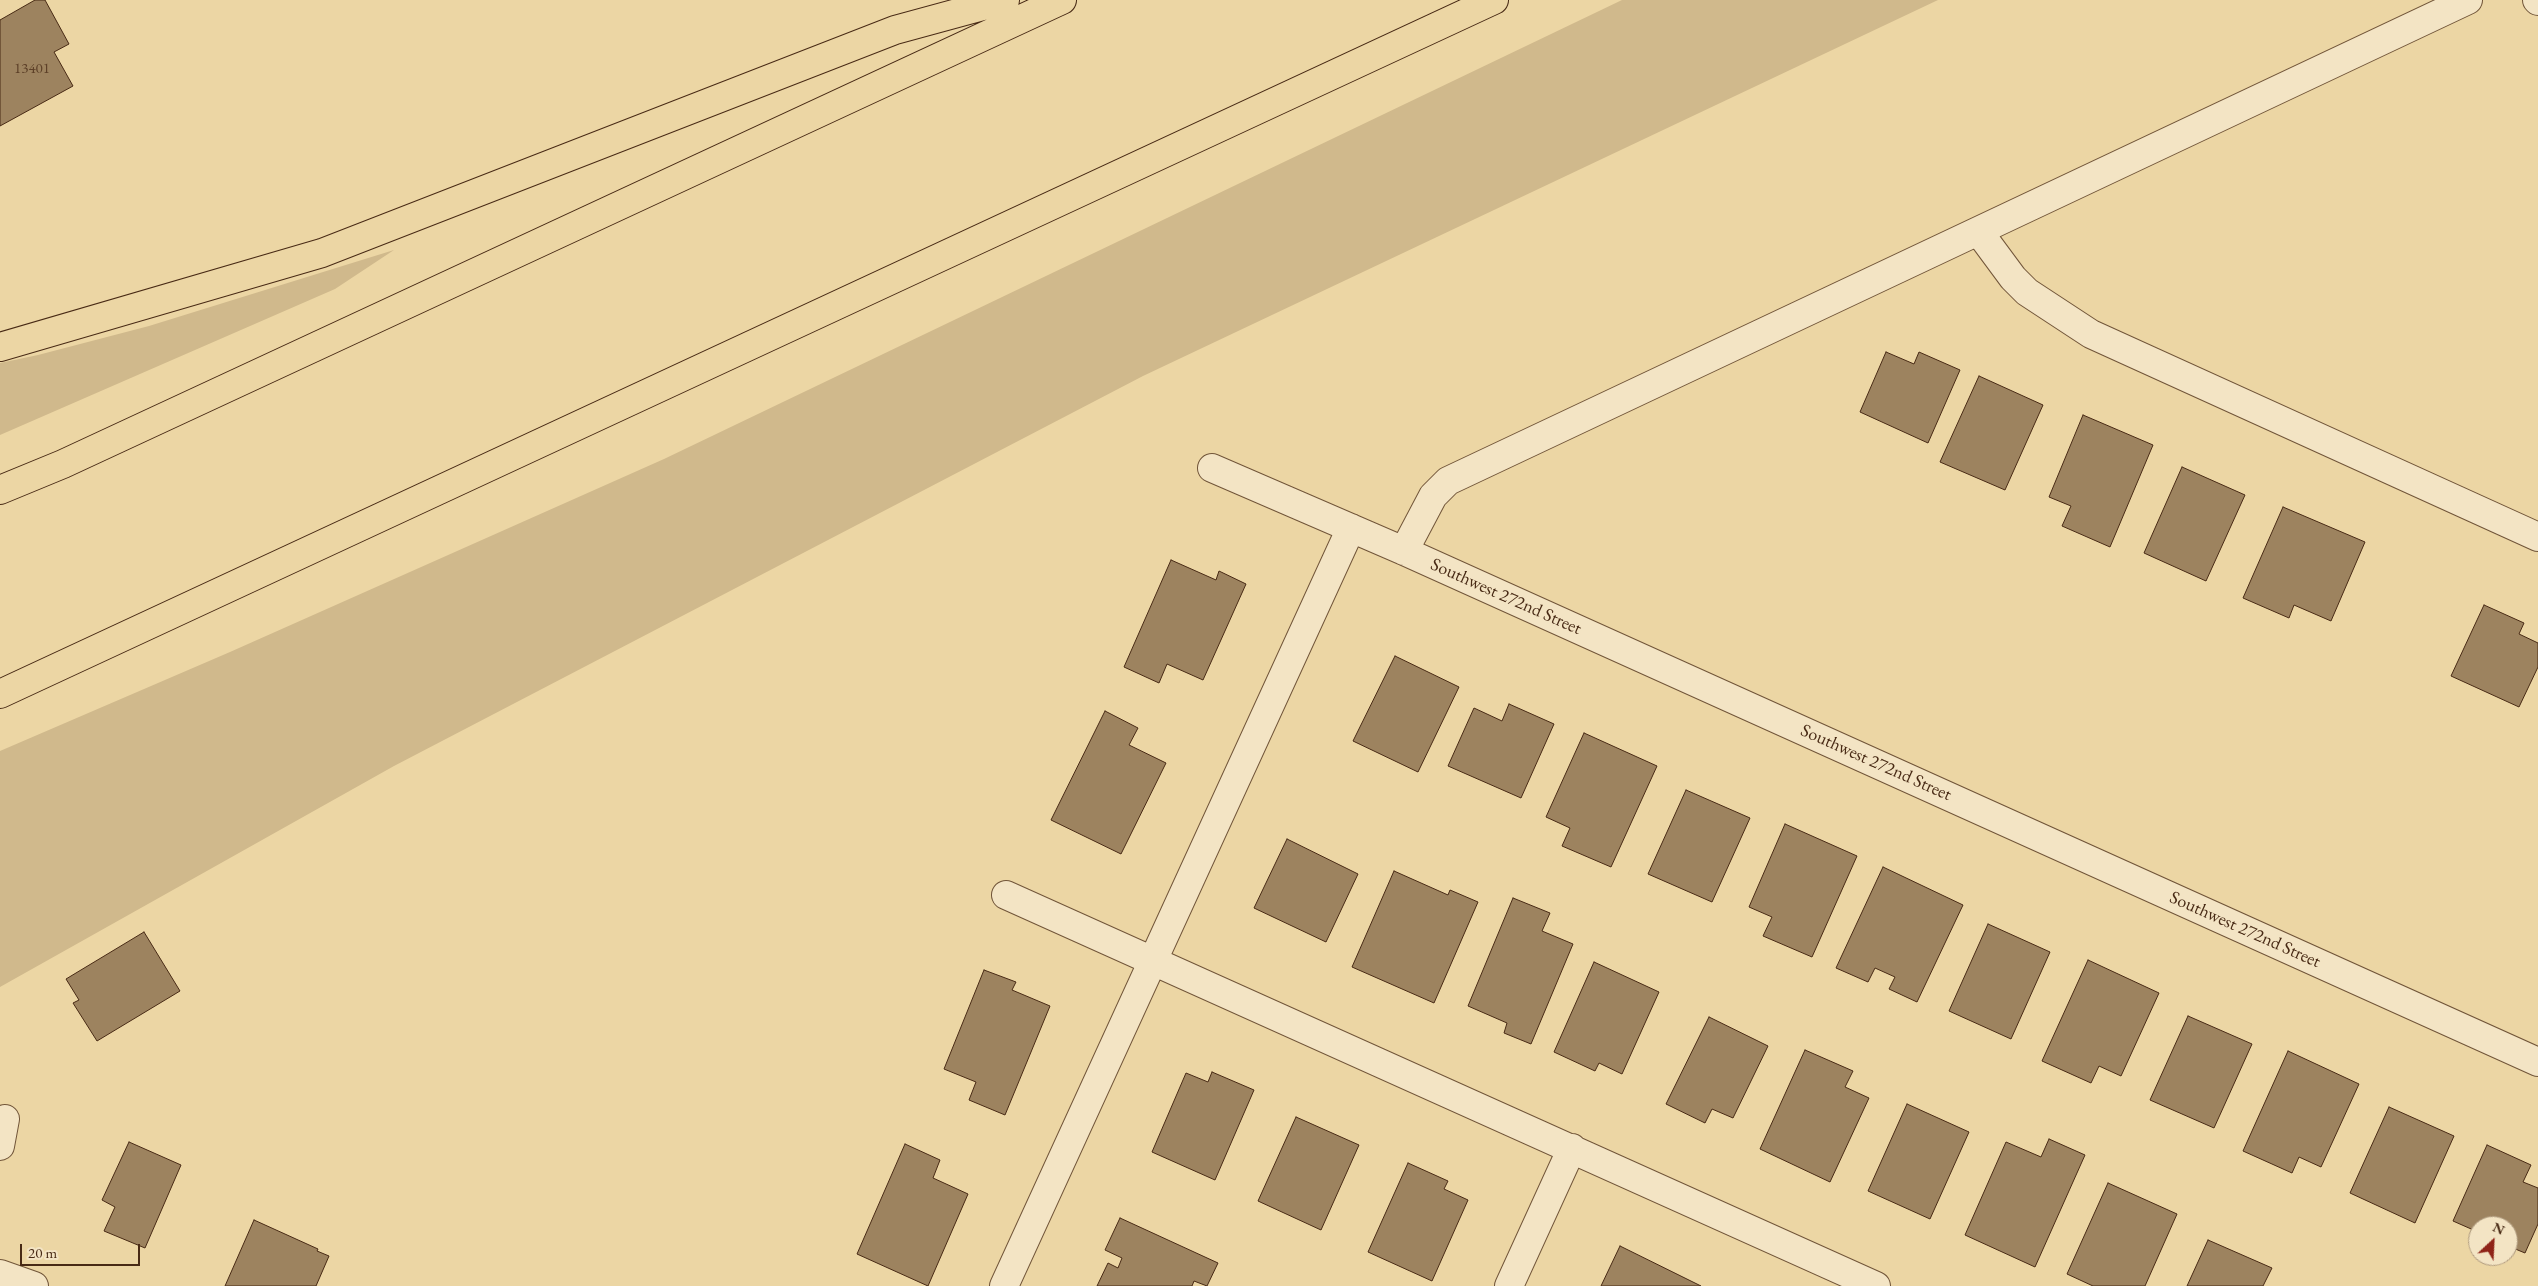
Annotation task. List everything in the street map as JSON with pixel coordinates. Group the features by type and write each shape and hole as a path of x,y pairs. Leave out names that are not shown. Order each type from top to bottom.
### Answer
{"highway":[{"path":"0,347 322,253 895,30 1006,0"},
{"path":"0,490 63,464 1062,0"},
{"path":"0,694 1494,0"}],"street":[{"path":"1404,551 1434,496 1448,481 2468,0"},
{"path":"1979,232 2013,278 2027,292 2091,334 2538,537"},
{"name":"Southwest 272nd Street","path":"1212,468 1404,551 2538,1062"},
{"path":"1004,1286 1351,528"},
{"path":"1006,895 1876,1286"},
{"path":"0,1146 5,1119"},
{"path":"1509,1286 1572,1148"},
{"path":"0,1274 34,1286"}],"shaded area":[{"path":"1622,0 1938,0 1143,376 394,766 0,987 0,751 230,652 664,459"},
{"path":"394,250 335,289 0,435 0,363 149,326"}],"building":[{"path":"35,0 45,0 69,44 54,52 73,86 0,126 0,20"},
{"path":"1886,352 1914,364 1919,352 1960,370 1928,443 1860,412"},
{"path":"1979,376 2043,405 2005,490 1940,462"},
{"path":"2083,415 2153,445 2110,547 2062,526 2071,506 2049,497"},
{"path":"2182,467 2245,495 2206,581 2144,553"},
{"path":"2283,507 2365,542 2331,621 2294,605 2289,618 2243,598"},
{"path":"1171,560 1216,580 1219,571 1246,584 1203,680 1167,664 1159,683 1124,667"},
{"path":"2484,605 2524,623 2519,634 2538,643 2538,667 2519,707 2451,676"},
{"path":"1395,656 1459,687 1418,772 1353,741"},
{"path":"1509,704 1554,724 1521,798 1448,766 1474,708 1502,721"},
{"path":"1105,711 1138,728 1129,745 1166,763 1121,854 1051,820"},
{"path":"1584,733 1657,766 1611,867 1562,846 1570,828 1546,817"},
{"path":"1686,790 1750,818 1712,902 1648,874"},
{"path":"1785,824 1857,856 1812,957 1763,936 1772,917 1749,907"},
{"path":"1287,839 1358,874 1326,942 1254,908"},
{"path":"1883,867 1963,905 1917,1002 1889,989 1895,977 1875,968 1868,982 1836,968"},
{"path":"1394,871 1448,895 1450,890 1478,902 1434,1003 1352,967"},
{"path":"1513,898 1550,913 1542,931 1573,944 1531,1044 1504,1033 1507,1023 1468,1006"},
{"path":"1988,924 2050,952 2011,1039 1949,1011"},
{"path":"144,932 180,991 97,1041 73,1003 79,1000 66,979"},
{"path":"2088,960 2159,993 2121,1076 2099,1066 2091,1083 2042,1061"},
{"path":"1594,962 1659,992 1622,1074 1599,1063 1595,1071 1554,1052"},
{"path":"984,970 1016,982 1012,990 1050,1006 1005,1115 969,1100 976,1082 944,1069"},
{"path":"2188,1016 2252,1044 2214,1128 2150,1100"},
{"path":"1709,1017 1768,1046 1733,1118 1712,1109 1705,1123 1666,1104"},
{"path":"1805,1050 1853,1071 1845,1087 1869,1098 1830,1182 1760,1149"},
{"path":"2288,1051 2359,1084 2321,1167 2299,1157 2292,1173 2243,1151"},
{"path":"1212,1072 1254,1090 1215,1180 1152,1152 1186,1073 1208,1082"},
{"path":"1907,1104 1969,1132 1930,1219 1868,1191"},
{"path":"2389,1107 2454,1136 2415,1223 2350,1193"},
{"path":"1296,1117 1359,1145 1321,1230 1258,1201"},
{"path":"2049,1139 2085,1155 2035,1267 1965,1235 2006,1142 2041,1157"},
{"path":"129,1142 181,1165 145,1248 104,1231 115,1207 102,1200"},
{"path":"905,1144 940,1160 933,1178 968,1194 928,1286 857,1254"},
{"path":"2487,1145 2531,1165 2523,1182 2538,1188 2538,1224 2525,1253 2518,1250 2518,1216 2468,1216 2468,1228 2453,1221"},
{"path":"1408,1163 1448,1181 1444,1189 1468,1200 1432,1281 1368,1252"},
{"path":"2108,1183 2177,1214 2145,1286 2093,1286 2067,1274"},
{"path":"1120,1218 1218,1263 1207,1286 1194,1281 1192,1286 1097,1286 1108,1263 1118,1268 1122,1258 1105,1250"},
{"path":"254,1220 318,1249 317,1251 329,1256 316,1286 225,1286"},
{"path":"2208,1240 2272,1268 2263,1286 2187,1286"},
{"path":"1620,1246 1701,1286 1601,1286"}]}
